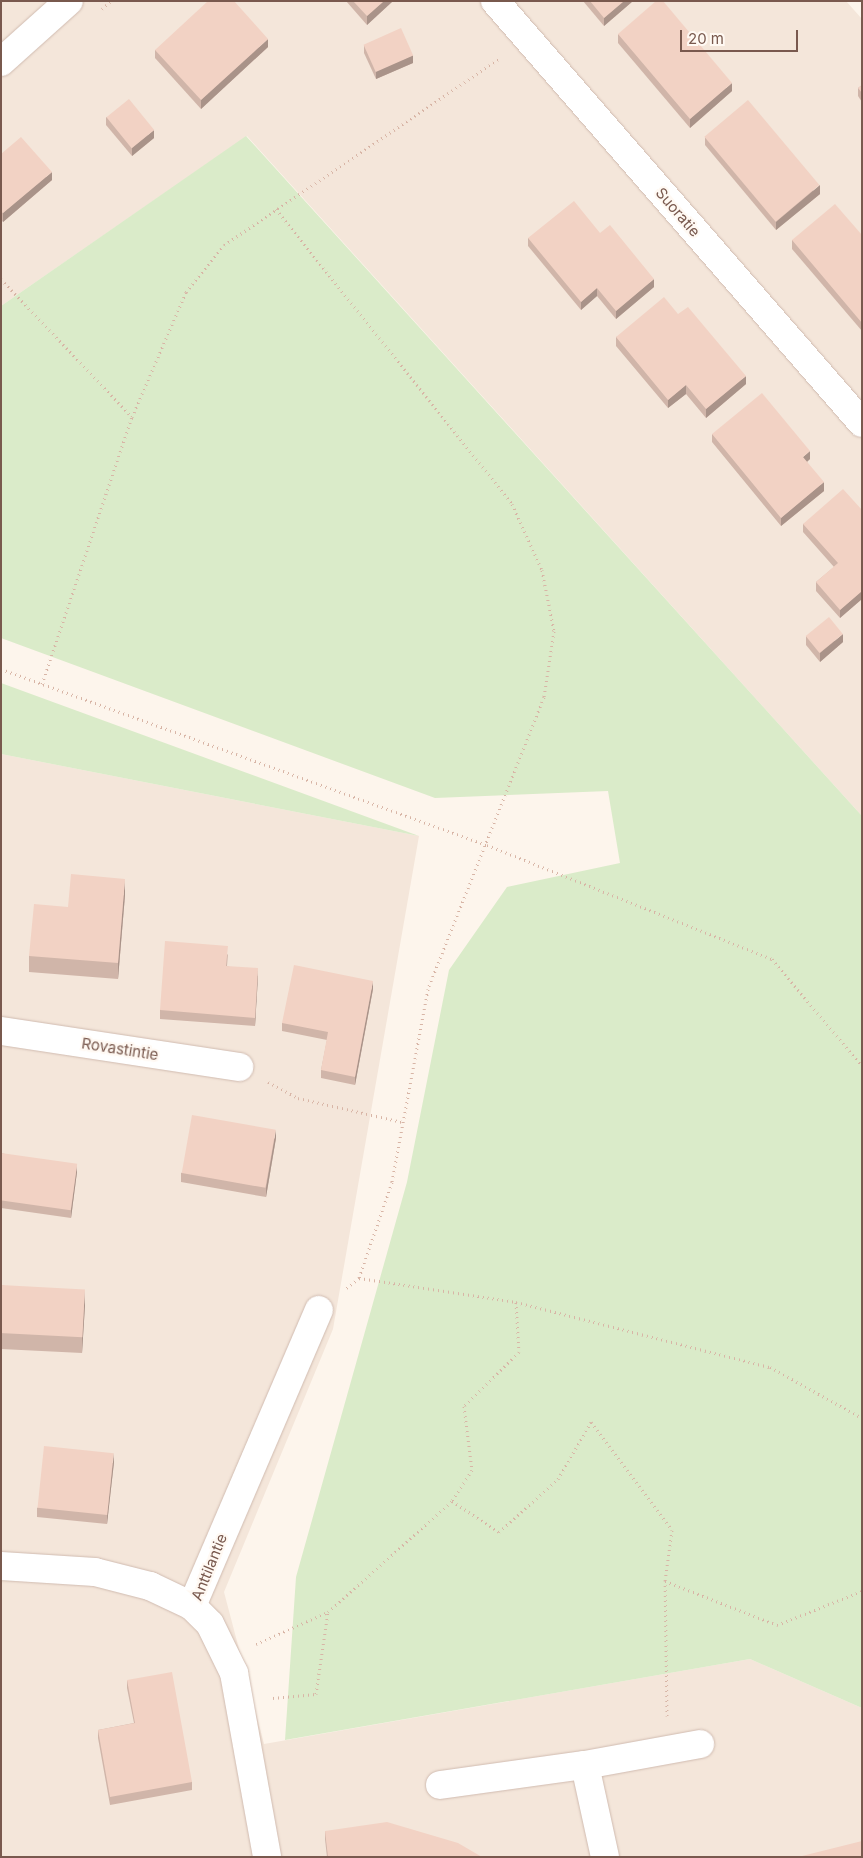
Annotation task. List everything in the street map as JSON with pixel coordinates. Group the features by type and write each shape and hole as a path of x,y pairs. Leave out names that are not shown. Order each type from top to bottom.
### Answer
{"street":[{"path":"1,62 68,1"},
{"name":"Suoratie","path":"495,1 862,422"},
{"name":"Rovastintie","path":"1,1031 239,1067"},
{"name":"Anttilantie","path":"267,1857 241,1701 229,1656 210,1624 192,1606 319,1310"},
{"path":"1,1566 94,1572 150,1586 192,1606"},
{"path":"440,1786 585,1765 700,1744"},
{"path":"585,1765 605,1857"}],"path":[{"path":"42,684 132,417 186,292 224,245 528,40"},
{"path":"276,209 512,504 542,570 554,632 544,697 487,845 428,988 392,1182 359,1278 319,1310"},
{"path":"1,279 132,417"},
{"path":"1,669 487,845 772,959 862,1066"},
{"path":"239,1067 298,1098 402,1122"},
{"path":"359,1278 516,1302 770,1367 862,1418"},
{"path":"229,1656 328,1612 452,1501 472,1470 464,1406 519,1352 516,1302"},
{"path":"452,1501 499,1532 558,1479 591,1422 672,1530 665,1581 668,1749"},
{"path":"665,1581 777,1625 862,1591"},
{"path":"241,1701 316,1694 328,1612"}],"shaded area":[{"path":"1,1 846,1 862,19 862,816 247,136 1,306"},
{"path":"1,754 419,836 333,1329 224,1592 264,1744 750,1659 862,1708 862,1857 1,1857"}],"green space":[{"path":"246,136 862,816 862,1708 750,1659 285,1740 296,1577 407,1182 449,970 507,887 620,863 608,791 435,798 1,638 1,306"},
{"path":"1,683 419,836 1,754"}],"building":[{"path":"208,1 234,1 268,39 201,100 155,50"},
{"path":"353,1 384,1 367,16"},
{"path":"590,1 624,1 604,18"},
{"path":"656,1 663,1 732,83 690,119 618,34"},
{"path":"401,28 413,55 376,72 364,45"},
{"path":"862,85 862,93 858,88"},
{"path":"129,99 154,130 132,148 106,117"},
{"path":"748,100 819,185 776,222 704,137"},
{"path":"21,137 52,172 3,213 1,212 1,154"},
{"path":"574,201 600,233 610,225 654,279 616,311 597,288 581,302 528,238"},
{"path":"835,204 862,235 862,323 792,240"},
{"path":"664,297 678,314 688,307 746,376 706,409 686,385 668,400 616,337"},
{"path":"762,393 810,451 803,457 824,482 781,518 712,434"},
{"path":"843,489 862,510 862,591 840,610 816,582 838,563 803,524"},
{"path":"829,617 843,634 820,653 806,636"},
{"path":"71,874 125,879 118,963 29,956 34,904 68,907"},
{"path":"165,941 228,946 226,966 258,968 255,1018 160,1010"},
{"path":"294,965 373,981 355,1077 321,1070 328,1032 282,1023"},
{"path":"192,1115 276,1130 265,1188 182,1173"},
{"path":"1,1153 77,1164 71,1210 1,1200"},
{"path":"1,1285 85,1289 82,1337 1,1333"},
{"path":"44,1446 114,1453 107,1515 38,1508"},
{"path":"172,1672 192,1782 110,1797 98,1730 135,1723 127,1680"},
{"path":"387,1822 458,1843 482,1857 328,1857 325,1831"},
{"path":"862,1841 862,1857 798,1857"}]}
